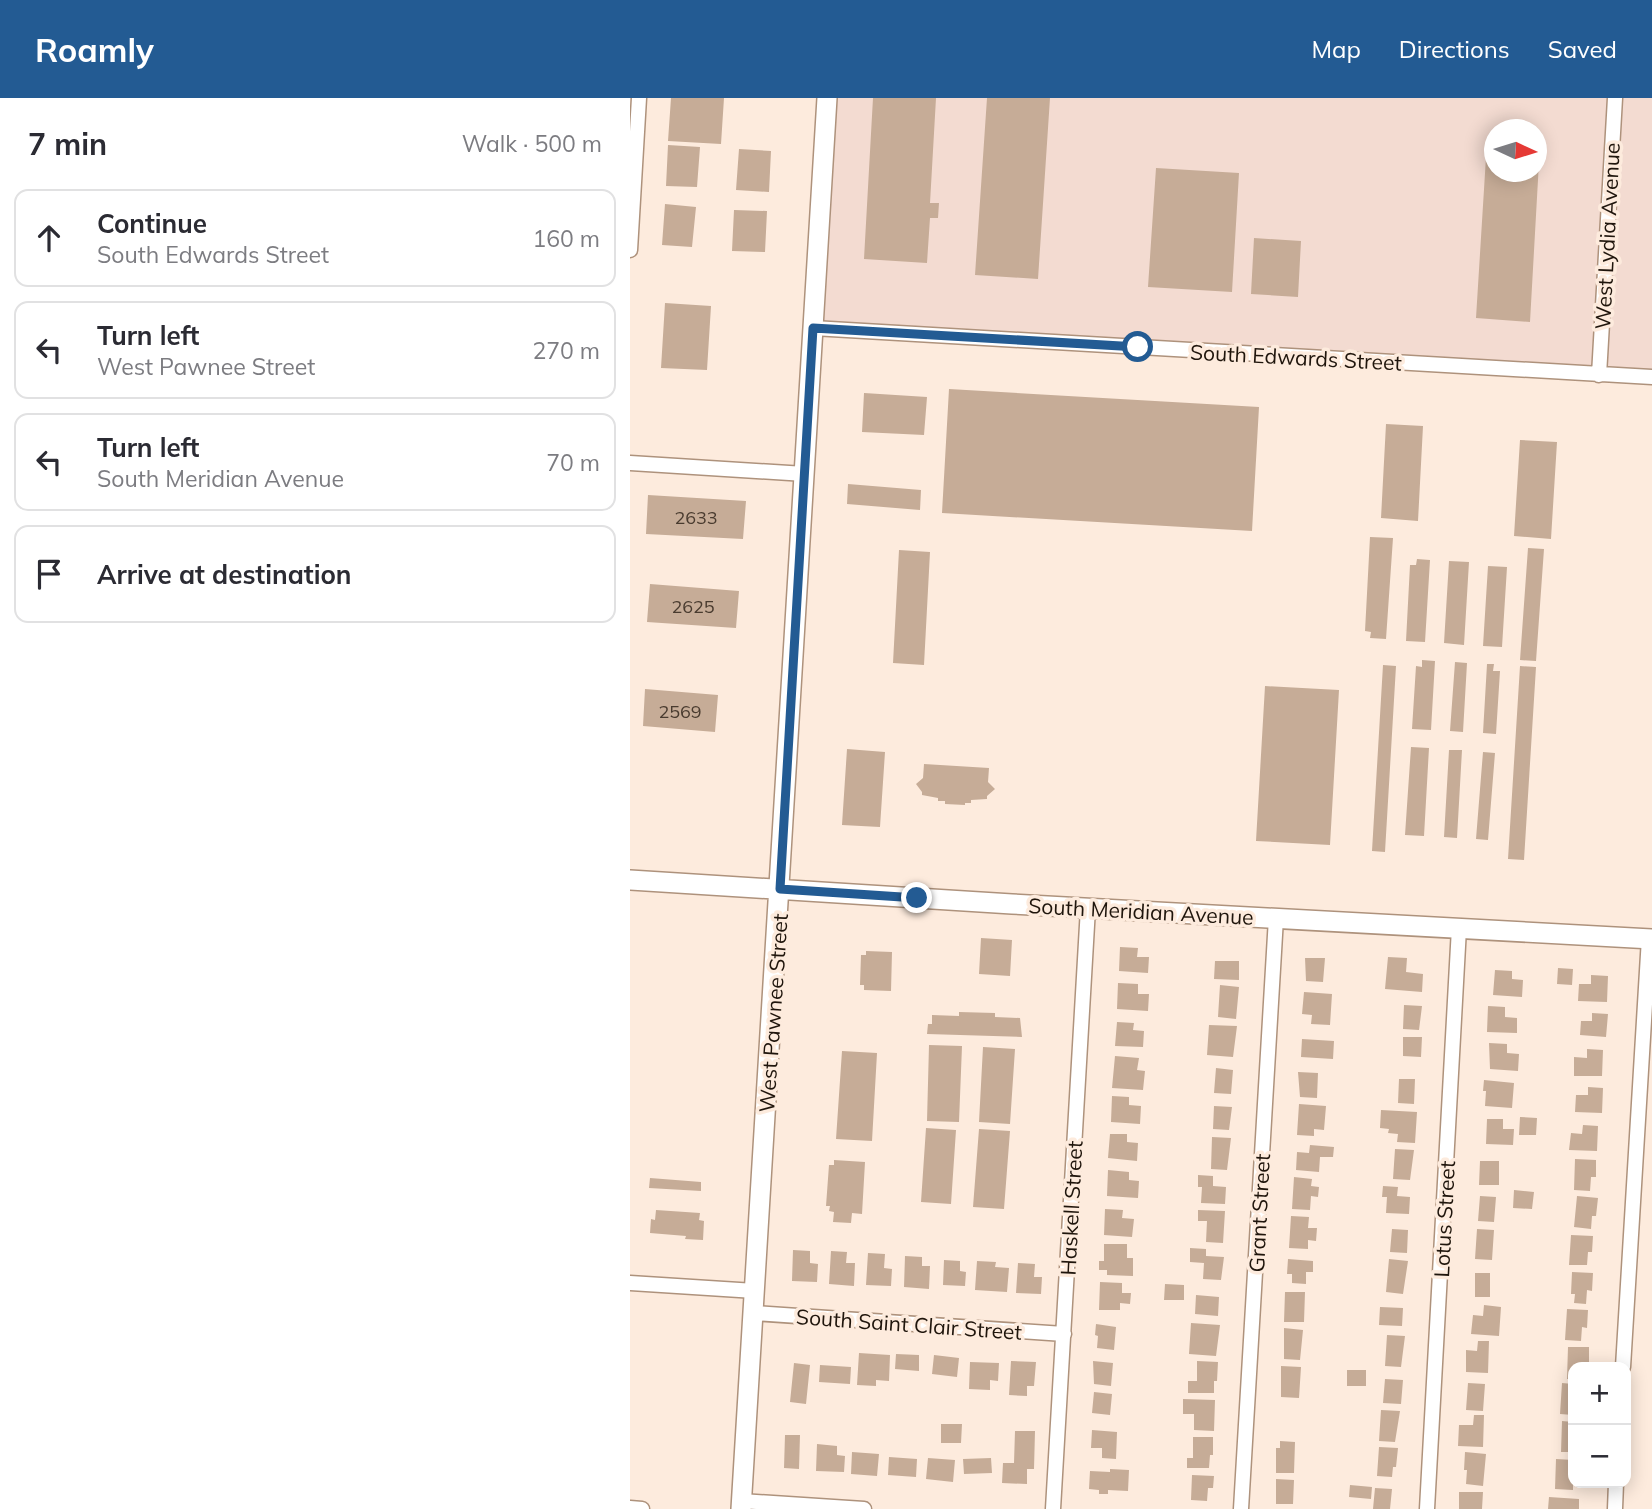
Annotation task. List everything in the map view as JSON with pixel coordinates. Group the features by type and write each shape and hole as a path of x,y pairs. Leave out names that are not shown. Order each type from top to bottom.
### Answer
{"main road":[{"name":"West Pawnee Street","path":"741,1505 827,98"},
{"name":"South Meridian Avenue","path":"630,880 1651,938"}],"street":[{"path":"630,250 639,98"},
{"name":"West Lydia Avenue","path":"1600,375 1615,98"},
{"name":"South Edwards Street","path":"813,328 1652,377"},
{"path":"630,463 804,474"},
{"name":"Haskell Street","path":"1053,1509 1088,908"},
{"name":"Grant Street","path":"1241,1509 1276,918"},
{"name":"Lotus Street","path":"1427,1509 1459,928"},
{"path":"1623,1362 1651,938"},
{"path":"630,1283 755,1291"},
{"name":"South Saint Clair Street","path":"753,1314 1064,1334"},
{"path":"1615,1509 1616,1488"},
{"path":"741,1505 864,1509"},
{"path":"630,1508 642,1509"}],"shaded area":[{"path":"828,98 1652,98 1652,377 813,328"}],"building":[{"path":"671,98 724,98 721,144 668,141"},
{"path":"873,98 936,98 930,203 939,203 938,218 930,218 927,263 864,259"},
{"path":"987,98 1050,98 1038,279 975,275"},
{"path":"668,145 700,147 697,187 666,186"},
{"path":"739,149 771,151 769,192 736,190"},
{"path":"1156,168 1239,173 1232,292 1148,287"},
{"path":"1484,182 1538,182 1530,322 1476,318"},
{"path":"665,204 696,207 692,247 662,245"},
{"path":"734,210 767,211 765,252 732,251"},
{"path":"1254,238 1301,241 1298,297 1251,294"},
{"path":"665,303 711,306 707,370 661,368"},
{"path":"949,389 1259,407 1252,531 942,513"},
{"path":"864,393 927,397 924,435 862,432"},
{"path":"1386,424 1423,426 1418,521 1381,518"},
{"path":"1520,440 1557,442 1551,539 1514,536"},
{"path":"848,484 921,490 920,510 847,504"},
{"path":"648,495 746,501 743,539 646,534"},
{"path":"1370,537 1393,538 1386,639 1370,638 1371,632 1365,631"},
{"path":"1528,548 1544,549 1536,661 1520,660"},
{"path":"899,550 930,552 924,665 893,663"},
{"path":"1417,559 1430,560 1425,642 1406,641 1410,565 1416,565"},
{"path":"1449,561 1469,562 1464,645 1444,643"},
{"path":"1488,566 1507,567 1502,647 1483,646"},
{"path":"650,584 739,591 736,628 647,622"},
{"path":"1422,660 1435,661 1431,730 1412,729 1416,666 1422,667"},
{"path":"1455,662 1467,663 1463,732 1450,731"},
{"path":"1487,664 1494,664 1493,671 1500,671 1496,734 1483,733"},
{"path":"1383,665 1396,666 1385,852 1372,851"},
{"path":"1520,666 1536,667 1524,860 1508,859"},
{"path":"1265,686 1339,690 1330,845 1256,841"},
{"path":"645,689 718,695 715,732 643,726"},
{"path":"1411,747 1429,748 1424,836 1405,835"},
{"path":"847,749 885,752 880,827 842,825"},
{"path":"1449,750 1462,750 1457,838 1444,837"},
{"path":"1483,752 1495,753 1488,840 1476,839"},
{"path":"924,764 989,768 988,782 995,789 987,799 971,800 971,803 965,805 945,804 945,801 938,801 938,798 922,795 916,784 923,778"},
{"path":"981,938 1012,940 1010,976 979,974"},
{"path":"1120,947 1138,948 1137,957 1149,957 1148,973 1119,971"},
{"path":"866,951 892,952 891,991 864,990 864,985 860,985 861,955 866,955"},
{"path":"1388,957 1407,958 1406,972 1423,974 1422,992 1385,989"},
{"path":"1305,958 1325,958 1323,982 1306,981"},
{"path":"1215,961 1239,961 1239,980 1214,979"},
{"path":"1558,968 1573,969 1572,985 1557,984"},
{"path":"1495,970 1512,971 1512,979 1523,980 1522,997 1493,995"},
{"path":"1591,975 1608,976 1607,1002 1578,1001 1579,984 1591,984"},
{"path":"1118,983 1138,984 1138,994 1149,994 1148,1011 1117,1009"},
{"path":"1220,985 1239,987 1236,1019 1218,1017"},
{"path":"1304,992 1332,994 1330,1025 1311,1024 1312,1015 1302,1014"},
{"path":"1404,1005 1422,1006 1419,1030 1403,1029"},
{"path":"1488,1006 1505,1007 1505,1017 1517,1018 1517,1033 1487,1032"},
{"path":"959,1012 995,1013 995,1017 1020,1018 1022,1037 927,1034 928,1024 932,1024 932,1015 959,1016"},
{"path":"1592,1013 1608,1014 1606,1037 1580,1035 1581,1021 1592,1021"},
{"path":"1117,1022 1134,1023 1133,1030 1144,1031 1143,1047 1115,1046"},
{"path":"1209,1025 1237,1026 1233,1057 1207,1055"},
{"path":"1403,1037 1422,1037 1421,1057 1403,1056"},
{"path":"1302,1039 1334,1041 1333,1059 1301,1057"},
{"path":"1489,1043 1507,1044 1507,1053 1519,1054 1518,1071 1490,1069"},
{"path":"929,1045 962,1046 959,1122 927,1121"},
{"path":"983,1047 1015,1049 1010,1124 979,1122"},
{"path":"1587,1049 1603,1050 1602,1076 1574,1076 1574,1057 1587,1058"},
{"path":"842,1051 877,1053 872,1141 836,1139"},
{"path":"1115,1056 1139,1058 1137,1070 1145,1071 1143,1090 1112,1088"},
{"path":"1216,1068 1233,1070 1231,1094 1214,1093"},
{"path":"1298,1072 1318,1073 1317,1098 1300,1097"},
{"path":"1399,1079 1415,1079 1414,1104 1398,1103"},
{"path":"1484,1080 1514,1083 1512,1108 1485,1106"},
{"path":"1588,1087 1603,1088 1602,1113 1575,1112 1576,1095 1588,1095"},
{"path":"1112,1096 1129,1097 1129,1105 1141,1106 1140,1124 1111,1122"},
{"path":"1299,1104 1326,1106 1324,1130 1314,1129 1314,1136 1297,1135"},
{"path":"1214,1106 1232,1107 1229,1130 1213,1129"},
{"path":"1381,1110 1417,1112 1415,1143 1397,1142 1398,1134 1388,1133 1389,1129 1380,1128"},
{"path":"1520,1117 1537,1118 1536,1135 1519,1135"},
{"path":"1487,1119 1503,1119 1503,1129 1514,1129 1513,1145 1486,1144"},
{"path":"1583,1125 1598,1126 1597,1151 1569,1150 1571,1133 1582,1134"},
{"path":"926,1128 956,1130 951,1204 921,1202"},
{"path":"979,1129 1010,1131 1004,1209 973,1207"},
{"path":"1110,1134 1127,1134 1127,1142 1138,1143 1137,1161 1108,1158"},
{"path":"1212,1137 1231,1138 1227,1170 1211,1169"},
{"path":"1310,1145 1334,1147 1333,1157 1320,1157 1319,1172 1296,1170 1297,1152 1309,1153"},
{"path":"1395,1149 1414,1150 1410,1180 1393,1179"},
{"path":"1575,1159 1596,1160 1596,1177 1591,1177 1590,1191 1574,1190"},
{"path":"834,1160 865,1162 862,1214 852,1213 851,1223 833,1222 834,1212 829,1211 830,1206 826,1206 829,1165 834,1165"},
{"path":"1480,1161 1499,1161 1499,1185 1479,1185"},
{"path":"1108,1170 1129,1172 1129,1180 1139,1181 1138,1198 1107,1196"},
{"path":"1198,1175 1213,1176 1213,1186 1226,1187 1225,1204 1201,1203 1202,1187 1198,1187"},
{"path":"1294,1177 1312,1179 1311,1186 1319,1187 1318,1197 1311,1196 1310,1210 1292,1209"},
{"path":"650,1178 701,1182 701,1191 649,1188"},
{"path":"1383,1186 1398,1187 1397,1196 1410,1197 1409,1214 1386,1213 1387,1197 1382,1197"},
{"path":"1514,1190 1534,1192 1532,1209 1513,1208"},
{"path":"1480,1196 1496,1197 1494,1222 1478,1221"},
{"path":"1577,1196 1598,1198 1591,1229 1574,1227"},
{"path":"1105,1209 1123,1210 1122,1218 1134,1219 1132,1237 1104,1235"},
{"path":"656,1210 700,1213 699,1220 704,1221 703,1240 650,1233 651,1219 655,1220"},
{"path":"1198,1210 1225,1211 1223,1243 1206,1242 1207,1221 1198,1221"},
{"path":"1291,1216 1309,1217 1308,1228 1317,1228 1316,1241 1308,1240 1308,1249 1289,1248"},
{"path":"1392,1229 1408,1230 1407,1253 1390,1252"},
{"path":"1477,1229 1494,1230 1492,1260 1475,1259"},
{"path":"1571,1235 1593,1236 1592,1252 1588,1252 1587,1265 1569,1265"},
{"path":"1104,1244 1127,1244 1127,1258 1133,1258 1133,1276 1107,1275 1107,1270 1099,1270 1099,1261 1104,1261"},
{"path":"1190,1248 1206,1249 1206,1256 1224,1257 1221,1280 1203,1279 1204,1263 1190,1262"},
{"path":"793,1250 810,1251 810,1263 818,1264 817,1282 792,1281"},
{"path":"831,1251 847,1252 846,1263 855,1263 854,1286 829,1284"},
{"path":"868,1253 885,1254 884,1268 892,1269 891,1286 866,1285"},
{"path":"905,1256 922,1257 922,1266 930,1266 929,1289 904,1287"},
{"path":"1288,1259 1313,1261 1313,1272 1306,1272 1306,1284 1292,1283 1292,1274 1287,1274"},
{"path":"1389,1259 1408,1261 1403,1294 1386,1292"},
{"path":"944,1260 960,1261 960,1271 966,1272 965,1286 943,1285"},
{"path":"977,1261 996,1262 995,1267 1009,1268 1007,1292 975,1290"},
{"path":"1018,1263 1035,1264 1034,1277 1042,1277 1041,1294 1016,1293"},
{"path":"1572,1272 1593,1273 1592,1291 1587,1290 1586,1304 1574,1303 1575,1294 1571,1294"},
{"path":"1475,1273 1490,1273 1490,1297 1475,1297"},
{"path":"1100,1282 1122,1283 1122,1293 1131,1293 1130,1304 1120,1303 1120,1310 1099,1310"},
{"path":"1165,1284 1184,1285 1184,1300 1164,1300"},
{"path":"1285,1292 1305,1292 1304,1322 1284,1322"},
{"path":"1196,1295 1219,1297 1218,1316 1195,1314"},
{"path":"1484,1305 1501,1307 1499,1336 1471,1334 1473,1315 1483,1316"},
{"path":"1380,1307 1403,1308 1402,1326 1379,1325"},
{"path":"1567,1309 1588,1310 1587,1328 1582,1327 1581,1341 1565,1340"},
{"path":"1191,1323 1220,1325 1216,1356 1189,1354"},
{"path":"1096,1324 1116,1327 1114,1350 1097,1348"},
{"path":"1284,1328 1303,1330 1300,1360 1284,1359"},
{"path":"1387,1335 1405,1336 1401,1367 1385,1366"},
{"path":"1478,1341 1489,1341 1488,1373 1466,1372 1466,1350 1477,1351"},
{"path":"1568,1347 1589,1347 1589,1362 1568,1362 1567,1379"},
{"path":"859,1353 890,1355 889,1381 876,1380 876,1386 857,1385"},
{"path":"896,1354 919,1355 919,1371 895,1369"},
{"path":"934,1355 959,1358 957,1377 932,1374"},
{"path":"1011,1361 1036,1362 1034,1386 1027,1386 1027,1396 1009,1395"},
{"path":"1093,1361 1113,1363 1111,1386 1094,1384"},
{"path":"1197,1361 1218,1362 1214,1393 1188,1393 1188,1381 1197,1381"},
{"path":"970,1362 999,1363 998,1381 990,1380 990,1390 969,1389"},
{"path":"794,1363 810,1365 806,1404 790,1402"},
{"path":"820,1365 851,1367 850,1384 819,1382"},
{"path":"1281,1366 1301,1367 1299,1398 1281,1397"},
{"path":"1347,1370 1366,1370 1366,1386 1347,1386"},
{"path":"1385,1379 1403,1380 1401,1404 1383,1403"},
{"path":"1468,1383 1485,1384 1483,1411 1466,1410"},
{"path":"1562,1383 1568,1384 1568,1415 1560,1414"},
{"path":"1094,1392 1112,1394 1110,1415 1092,1413"},
{"path":"1183,1399 1215,1400 1214,1431 1194,1430 1194,1414 1183,1414"},
{"path":"1381,1410 1400,1411 1395,1442 1379,1441"},
{"path":"1474,1415 1484,1415 1483,1447 1458,1446 1459,1425 1473,1425"},
{"path":"1562,1421 1568,1422 1568,1452 1561,1452"},
{"path":"941,1424 962,1424 961,1443 941,1443"},
{"path":"1092,1430 1117,1432 1116,1459 1102,1458 1102,1448 1091,1448"},
{"path":"1015,1431 1035,1431 1034,1469 1027,1469 1027,1484 1002,1483 1003,1463 1014,1463"},
{"path":"785,1435 800,1435 799,1469 784,1468"},
{"path":"1193,1437 1213,1437 1213,1455 1210,1455 1209,1468 1187,1468 1187,1458 1193,1458"},
{"path":"1280,1441 1295,1442 1294,1473 1276,1473 1276,1448 1280,1448"},
{"path":"817,1444 837,1446 837,1455 845,1456 844,1472 816,1471"},
{"path":"1379,1447 1398,1448 1392,1477 1377,1476"},
{"path":"852,1452 879,1454 877,1476 851,1474"},
{"path":"1465,1452 1486,1454 1483,1486 1466,1484"},
{"path":"889,1457 917,1459 916,1477 888,1475"},
{"path":"928,1458 955,1460 953,1482 926,1479"},
{"path":"991,1458 992,1473 964,1474 963,1459"},
{"path":"1556,1459 1568,1460 1568,1488 1573,1490 1555,1489"},
{"path":"1110,1469 1129,1470 1128,1491 1108,1490 1108,1494 1099,1494 1099,1490 1089,1489 1090,1471 1110,1472"},
{"path":"1192,1475 1214,1476 1213,1488 1208,1488 1207,1501 1191,1500"},
{"path":"1276,1479 1294,1480 1293,1504 1276,1504"},
{"path":"1350,1485 1372,1487 1371,1499 1349,1497"},
{"path":"1375,1488 1392,1489 1390,1509 1373,1509"},
{"path":"1459,1492 1483,1492 1482,1509 1459,1509"},
{"path":"1549,1497 1579,1499 1579,1509 1548,1509"}],"route":[{"path":"917,898 780,889 813,328 1138,347"}]}
